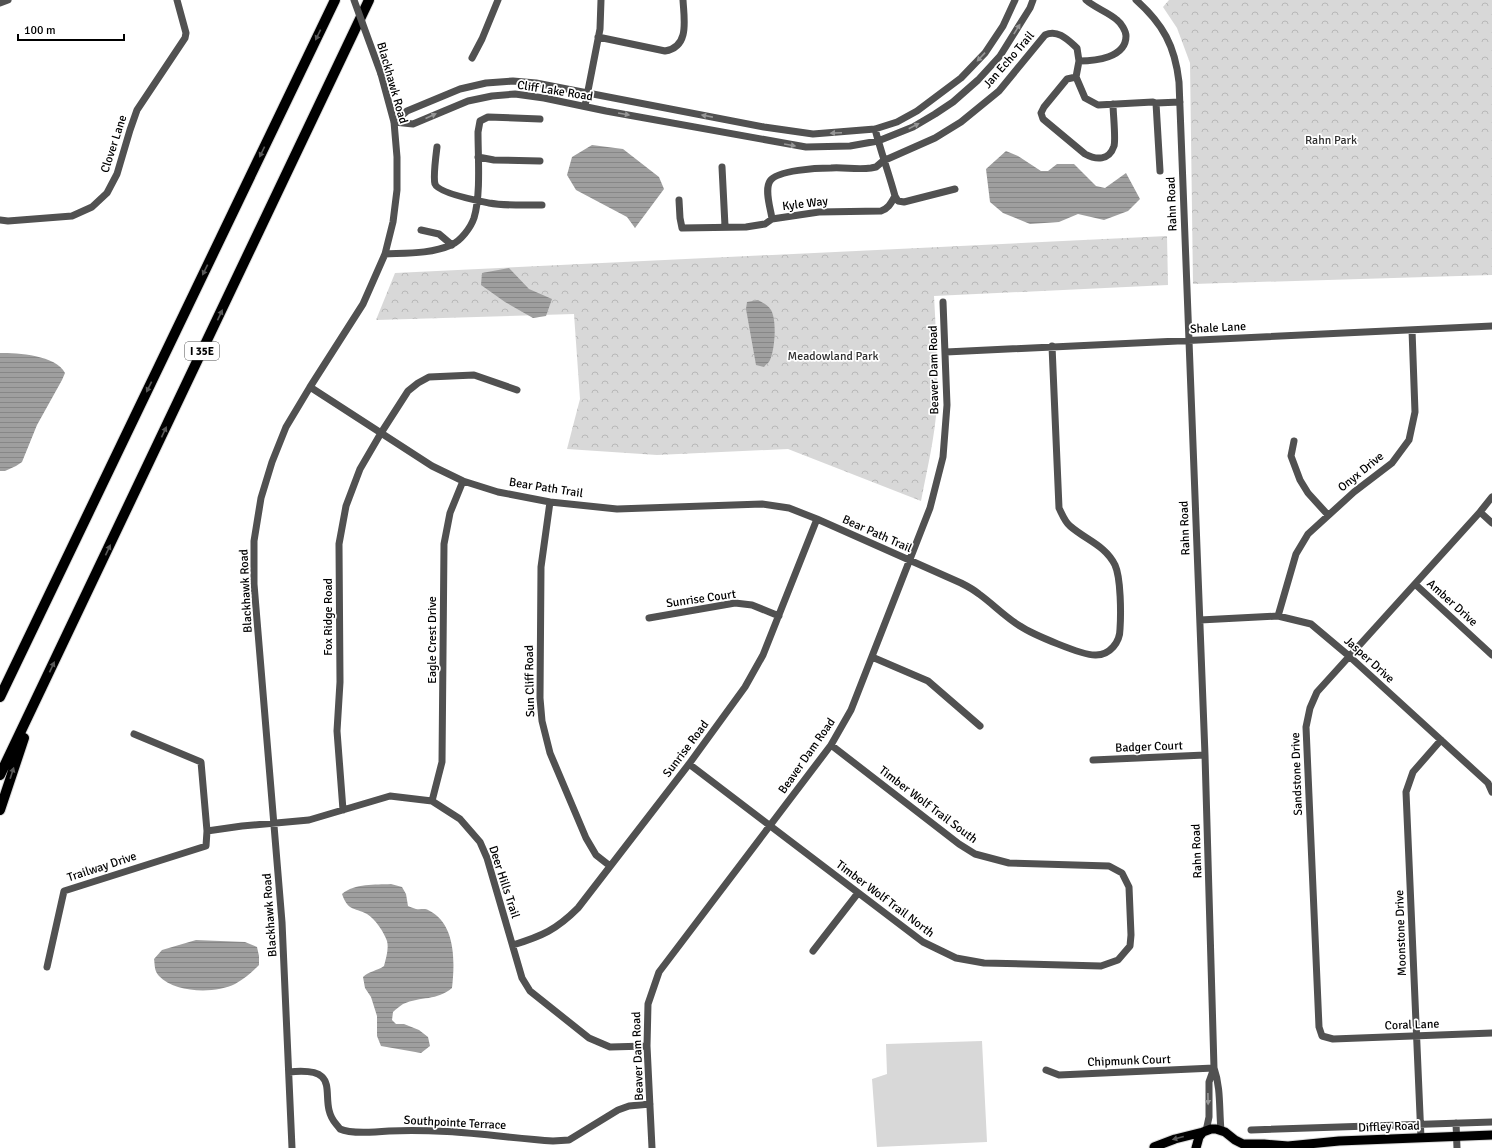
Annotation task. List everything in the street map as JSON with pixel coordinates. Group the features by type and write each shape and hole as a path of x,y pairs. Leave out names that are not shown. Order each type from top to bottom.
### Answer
{"highway":[{"name":"I 35E","path":"0,697 334,0"},
{"name":"I 35E","path":"0,775 370,0"},
{"path":"0,810 35,702"}],"main road":[{"path":"1151,1148 1174,1139 1216,1129 1225,1132 1231,1140 1232,1148"},
{"path":"1196,1148 1199,1137 1205,1132"},
{"name":"Diffley Road","path":"1225,1132 1243,1144 1264,1144 1285,1147 1339,1141 1492,1135"},
{"path":"1151,1148 1166,1148"}],"street":[{"path":"0,3 8,0"},
{"name":"Clover Lane","path":"0,220 8,221 72,216 92,207 107,193 117,174 137,110 185,38 186,34 179,0"},
{"name":"Blackhawk Road","path":"292,1148 282,922 254,584 254,541 261,498 272,462 286,427 363,304 385,254 393,222 397,190 397,158 394,122 381,74 354,0"},
{"path":"472,58 482,39 498,0"},
{"path":"585,106 598,37 601,0"},
{"path":"598,37 665,51 673,48 680,43 683,35 683,0"},
{"name":"Cliff Lake Road","path":"394,122 407,111 460,89 486,83 513,81 536,83 813,134 875,129 897,122 917,111 961,78 985,53 1002,26 1015,0"},
{"name":"Cliff Lake Road","path":"394,122 413,124 468,101 492,96 515,94 544,98 806,147 850,146 878,141 913,127 935,114 953,102 978,80 1000,56 1030,8 1033,0"},
{"path":"1086,0 1118,20 1126,33 1126,41 1122,48 1102,59 1079,61 1076,76 1085,98 1098,105 1180,102"},
{"name":"Rahn Road","path":"1136,0 1151,13 1163,30 1172,47 1177,64 1180,102 1205,755 1214,1068 1218,1081 1219,1109 1225,1132"},
{"name":"Jan Echo Trail","path":"772,220 768,205 768,186 769,181 775,175 820,168 876,167 883,161 935,138 961,122 999,92 1045,35 1049,33 1057,33 1065,38 1077,48 1079,61"},
{"path":"1076,76 1067,79 1044,106 1041,113 1043,119 1085,154 1092,158 1105,158 1110,154 1114,146 1113,104"},
{"path":"1156,103 1160,171"},
{"path":"385,254 427,251 452,245 465,234 474,219 477,200 480,121 484,118 540,119"},
{"path":"875,129 883,161 898,201 904,202 955,189"},
{"path":"437,147 435,184 446,193 490,203 542,205"},
{"path":"478,157 494,160 540,161"},
{"path":"722,167 724,226"},
{"name":"Kyle Way","path":"679,200 682,228 700,228 724,226 746,227 765,224 772,220 819,212 881,211 890,206 895,196"},
{"path":"421,230 439,234 452,245"},
{"name":"Beaver Dam Road","path":"652,1148 647,1046 648,1004 659,972 831,745 851,710 930,508 942,457 948,406 943,302"},
{"name":"Shale Lane","path":"946,352 1492,326"},
{"name":"Onyx Drive","path":"1278,616 1296,554 1308,534 1328,514 1354,492 1392,463 1409,440 1415,412 1412,330"},
{"name":"Bear Path Trail","path":"310,387 432,466 463,481 498,492 550,502 617,509 762,504 789,508 967,586 979,593 1019,626 1039,636 1088,654 1097,655 1105,653 1113,648 1118,641 1120,631 1118,579 1115,566 1103,548 1069,526 1059,508 1052,346"},
{"name":"Fox Ridge Road","path":"343,810 337,731 340,682 339,544 346,506 360,469 408,391 418,383 429,378 474,375 517,390"},
{"path":"1294,441 1291,456 1300,480 1308,493 1328,514"},
{"name":"Eagle Crest Drive","path":"432,801 442,762 444,544 450,513 463,481"},
{"name":"Sandstone Drive","path":"1332,1039 1322,1036 1319,1027 1306,727 1310,708 1317,692 1492,497"},
{"name":"Sun Cliff Road","path":"550,502 541,567 540,698 542,721 550,753 586,838 596,855 610,866"},
{"path":"1480,512 1492,523"},
{"name":"Sunrise Road","path":"513,945 541,936 564,923 578,908 689,764 745,687 762,655 779,616 817,519"},
{"name":"Amber Drive","path":"1415,584 1492,655"},
{"name":"Sunrise Court","path":"649,618 734,603 752,605 779,616"},
{"name":"Jasper Drive","path":"1200,620 1278,616 1311,624 1349,656 1488,783 1492,792"},
{"path":"872,657 928,682 980,726"},
{"name":"Trailway Drive","path":"47,967 64,891 206,846 207,831 201,762 134,734"},
{"name":"Moonstone Drive","path":"1421,1138 1406,792 1412,772 1441,740"},
{"name":"Timber Wolf Trail South","path":"831,745 959,844 975,854 1009,863 1109,866 1122,873 1129,887 1131,935"},
{"name":"Badger Court","path":"1093,760 1205,755"},
{"name":"Timber Wolf Trail North","path":"689,764 922,942 956,958 984,963 1101,966 1118,960 1130,946 1131,935"},
{"name":"Deer Hills Trail","path":"274,824 309,820 390,796 432,801 460,818 480,842 487,858 522,978 530,991 589,1038 610,1047 647,1046"},
{"path":"207,831 242,826 274,824"},
{"path":"813,951 858,893"},
{"name":"Coral Lane","path":"1332,1039 1492,1033"},
{"name":"Rahn Road","path":"1205,1132 1209,1118 1208,1082 1214,1068"},
{"name":"Chipmunk Court","path":"1046,1070 1059,1075 1214,1068"},
{"name":"Southpointe Terrace","path":"289,1072 306,1070 320,1074 327,1085 331,1118 341,1129 363,1133 433,1131 553,1141 569,1140 618,1110 629,1106 650,1104"},
{"path":"1251,1130 1492,1122"},
{"path":"1456,1124 1457,1148"}],"green space":[{"name":"Rahn Park","path":"1169,0 1492,0 1492,275 1193,284 1190,63 1177,28 1163,7"},
{"name":"Meadowland Park","path":"1167,236 1168,285 934,296 937,404 933,441 921,501 788,449 657,455 567,449 580,399 574,314 376,320 395,273"},
{"path":"982,1041 987,1142 877,1147 872,1079 887,1074 886,1044"}],"shaded area":[{"path":"592,145 623,149 659,177 664,189 635,228 627,217 576,190 567,175 572,157"},
{"path":"1006,151 1018,156 1041,171 1048,171 1057,164 1074,164 1096,186 1105,188 1126,173 1140,199 1128,211 1104,220 1078,214 1059,222 1030,224 1003,213 990,202 986,169"},
{"path":"509,268 529,289 552,299 546,316 533,318 505,302 481,285 482,273"},
{"path":"758,300 770,308 774,320 775,335 772,355 770,361 764,367 756,365 746,309 747,302"},
{"path":"0,353 36,356 54,362 65,373 37,425 22,462 5,471 0,471"},
{"path":"391,884 402,887 406,894 408,906 416,909 427,909 437,916 444,924 452,944 452,988 435,997 403,1004 393,1012 392,1020 396,1024 404,1024 419,1030 428,1037 430,1046 421,1053 381,1046 377,1036 377,1016 371,997 365,988 363,977 368,973 384,966 388,944 386,937 376,922 367,914 349,906 342,894 347,890 359,886"},
{"path":"196,940 245,942 257,947 259,965 242,980 235,984 227,987 206,990 185,989 175,986 166,982 157,974 154,959 162,950"}]}
